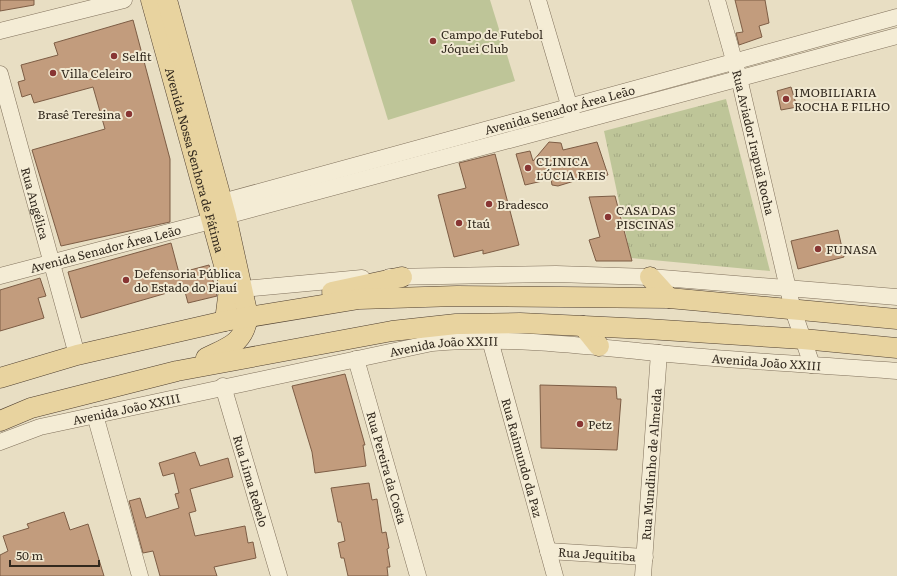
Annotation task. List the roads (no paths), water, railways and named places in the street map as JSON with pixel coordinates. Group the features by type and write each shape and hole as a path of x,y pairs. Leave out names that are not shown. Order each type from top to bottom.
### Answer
{"main road":[{"name":"Avenida Nossa Senhora de Fátima","path":"152,0 220,213 243,289 248,316"},
{"name":"Avenida Nossa Senhora de Fátima","path":"167,0 220,213 229,289 225,321"},
{"path":"275,312 296,300 402,277"},
{"path":"650,277 669,298"},
{"path":"0,378 78,354 225,321 248,316 359,299 442,296 669,298 897,319"},
{"path":"177,372 228,348 239,340 247,326 248,316"},
{"name":"Avenida João XXIII","path":"0,420 31,408 177,372 400,330 464,323 520,323 583,326 803,339 897,348"},
{"path":"583,326 599,346"}],"street":[{"path":"0,31 124,0"},
{"path":"538,0 574,122"},
{"name":"Rua Aviador Irapuã Rocha","path":"717,0 739,78 793,310 812,365"},
{"name":"Avenida Senador Área Leão","path":"0,276 168,234 220,213 336,178 392,155 897,17"},
{"name":"Avenida Senador Área Leão","path":"336,178 396,170 476,150 574,122 897,36"},
{"name":"Rua Angélica","path":"0,74 78,354"},
{"path":"470,134 476,150"},
{"path":"392,155 396,170"},
{"path":"243,289 366,278 556,274 650,277 787,286 897,296"},
{"name":"Avenida João XXIII","path":"0,442 40,427 223,386 432,343 463,340 599,346 659,353 897,371"},
{"name":"Rua Raimundo da Paz","path":"490,340 555,576"},
{"name":"Rua Mundinho de Almeida","path":"643,576 659,353"},
{"name":"Rua Pereira da Costa","path":"356,359 418,576"},
{"name":"Rua Lima Rebelo","path":"223,386 279,576"},
{"path":"95,415 140,576"},
{"name":"Rua Jequitiba","path":"548,551 645,557"}],"place":[{"name":"Campo de Futebol Jóquei Club","path":"433,41"},
{"name":"Selfit","path":"114,56"},
{"name":"Villa Celeiro","path":"53,73"},
{"name":"IMOBILIARIA ROCHA E FILHO","path":"786,99"},
{"name":"Brasê Teresina","path":"129,114"},
{"name":"CLINICA LÚCIA REIS","path":"528,168"},
{"name":"Bradesco","path":"489,204"},
{"name":"CASA DAS PISCINAS","path":"608,217"},
{"name":"Itaú","path":"459,223"},
{"name":"FUNASA","path":"818,249"},
{"name":"Defensoria Pública do Estado do Piauí","path":"126,280"},
{"name":"Petz","path":"580,424"}]}
